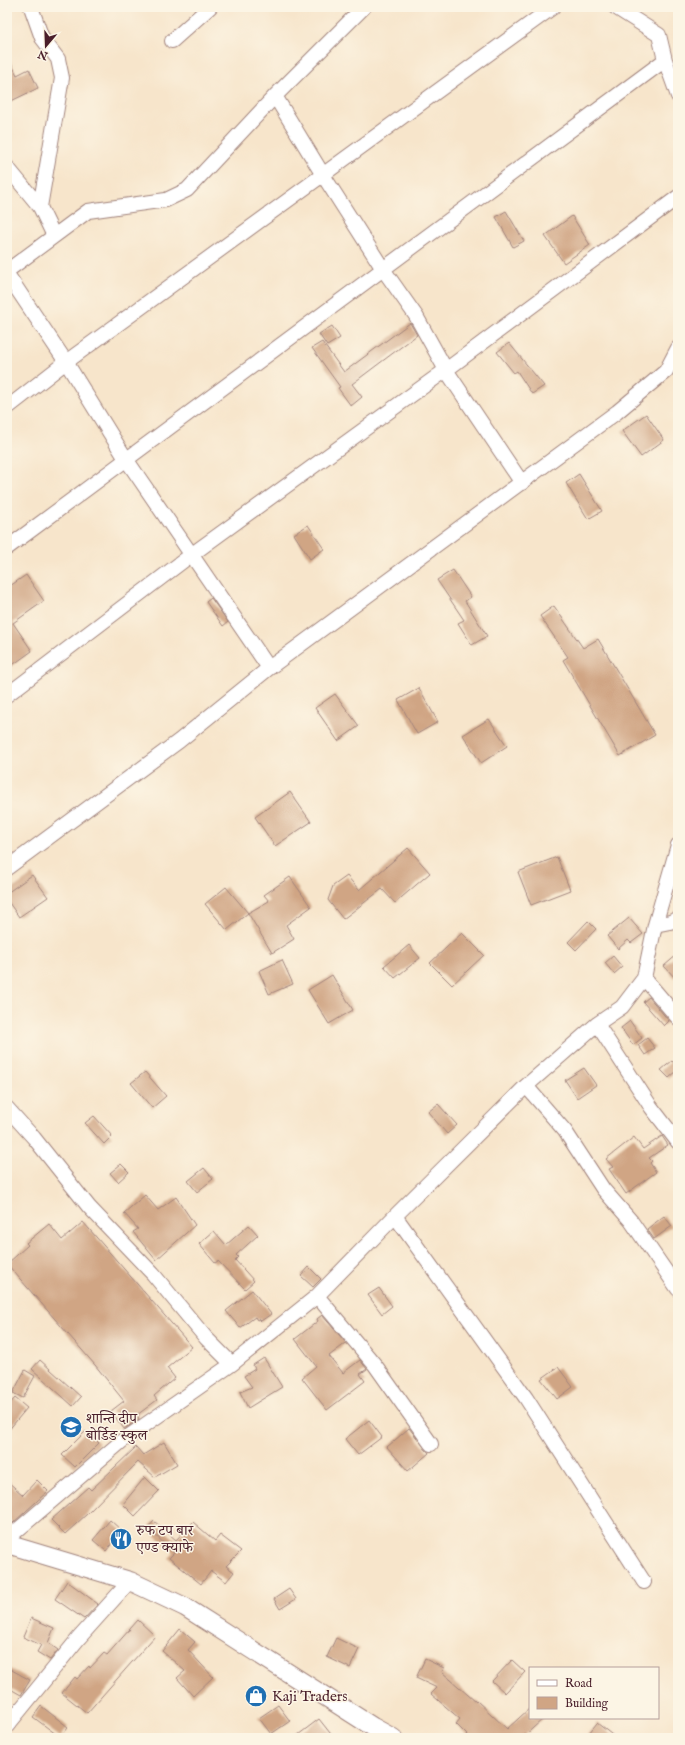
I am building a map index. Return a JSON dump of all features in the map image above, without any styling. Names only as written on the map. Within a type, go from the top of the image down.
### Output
[{"type":"main road","points":[[7,1544],[130,1581],[185,1606],[373,1727],[393,1738]]},
{"type":"street","points":[[31,7],[42,38],[58,59],[62,78],[40,207]]},
{"type":"street","points":[[172,41],[210,7]]},
{"type":"street","points":[[7,271],[88,211],[166,200],[187,190],[275,96],[364,7]]},
{"type":"street","points":[[7,408],[66,362],[553,7]]},
{"type":"street","points":[[615,7],[660,35],[665,60],[678,96]]},
{"type":"street","points":[[7,548],[665,60]]},
{"type":"street","points":[[275,96],[323,175],[416,316],[446,370],[522,483]]},
{"type":"street","points":[[7,167],[40,207],[54,236]]},
{"type":"street","points":[[7,695],[191,555],[446,370],[678,197]]},
{"type":"street","points":[[7,274],[66,362],[126,459],[269,668]]},
{"type":"street","points":[[9,864],[179,741],[269,668],[617,412],[666,371],[678,348]]},
{"type":"street","points":[[7,1539],[122,1441],[232,1364],[317,1296],[526,1086],[597,1024],[622,1007],[644,978],[655,925],[678,845]]},
{"type":"street","points":[[655,925],[678,919]]},
{"type":"street","points":[[644,978],[678,1018]]},
{"type":"street","points":[[597,1024],[651,1107],[678,1142]]},
{"type":"street","points":[[526,1086],[565,1131],[604,1189],[631,1221],[678,1289]]},
{"type":"street","points":[[7,1108],[34,1138],[88,1207],[153,1274],[206,1338],[232,1364]]},
{"type":"street","points":[[395,1216],[526,1398],[644,1582]]},
{"type":"street","points":[[317,1296],[375,1364],[431,1444]]},
{"type":"street","points":[[7,1726],[78,1639],[130,1581]]},
{"type":"building","points":[[7,55],[17,75],[29,69],[38,88],[7,103]]},
{"type":"building","points":[[506,211],[524,241],[513,247],[496,217]]},
{"type":"building","points":[[572,216],[590,245],[564,263],[545,236]]},
{"type":"building","points":[[410,323],[417,335],[352,384],[362,397],[351,406],[338,388],[340,387],[312,348],[322,342],[344,372]]},
{"type":"building","points":[[332,326],[340,338],[327,346],[319,334]]},
{"type":"building","points":[[509,343],[544,386],[532,394],[517,371],[514,373],[497,352]]},
{"type":"building","points":[[646,414],[664,440],[641,457],[622,431]]},
{"type":"building","points":[[579,474],[602,511],[588,519],[566,483]]},
{"type":"building","points":[[308,525],[324,549],[310,559],[294,534]]},
{"type":"building","points":[[453,570],[471,597],[465,601],[487,636],[472,645],[458,623],[464,620],[437,580]]},
{"type":"building","points":[[26,575],[44,601],[13,623],[32,651],[7,669],[7,588]]},
{"type":"building","points":[[211,598],[228,622],[223,626],[206,602]]},
{"type":"building","points":[[554,606],[583,648],[598,639],[655,735],[620,756],[563,660],[568,657],[540,616]]},
{"type":"building","points":[[419,688],[438,722],[417,734],[398,700]]},
{"type":"building","points":[[335,694],[359,726],[338,741],[315,708]]},
{"type":"building","points":[[489,719],[507,746],[481,763],[463,735]]},
{"type":"building","points":[[290,792],[311,822],[275,846],[255,817]]},
{"type":"building","points":[[408,848],[430,873],[395,903],[382,889],[343,919],[328,900],[333,886],[347,876],[359,890]]},
{"type":"building","points":[[557,857],[570,890],[531,905],[518,872]]},
{"type":"building","points":[[32,875],[48,897],[19,917],[7,900],[7,893]]},
{"type":"building","points":[[290,877],[311,907],[286,925],[294,939],[272,953],[248,913],[269,901],[264,895]]},
{"type":"building","points":[[226,887],[248,913],[227,930],[205,904]]},
{"type":"building","points":[[629,918],[643,934],[631,943],[628,940],[618,949],[607,936]]},
{"type":"building","points":[[588,921],[596,929],[576,950],[568,942]]},
{"type":"building","points":[[462,933],[484,955],[452,985],[430,963]]},
{"type":"building","points":[[409,945],[420,958],[395,978],[384,966]]},
{"type":"building","points":[[678,954],[678,981],[664,966]]},
{"type":"building","points":[[613,956],[622,967],[614,974],[605,963]]},
{"type":"building","points":[[282,960],[293,984],[269,994],[259,971]]},
{"type":"building","points":[[332,975],[353,1010],[329,1024],[308,990]]},
{"type":"building","points":[[649,997],[669,1021],[664,1026],[643,1002]]},
{"type":"building","points":[[630,1021],[642,1038],[633,1045],[621,1028]]},
{"type":"building","points":[[647,1038],[655,1048],[645,1055],[638,1045]]},
{"type":"building","points":[[672,1061],[678,1067],[678,1070],[669,1078],[661,1070]]},
{"type":"building","points":[[584,1068],[596,1085],[577,1098],[565,1080]]},
{"type":"building","points":[[145,1072],[166,1096],[152,1108],[131,1083]]},
{"type":"building","points":[[438,1104],[457,1125],[447,1134],[428,1112]]},
{"type":"building","points":[[94,1116],[112,1136],[104,1144],[85,1123]]},
{"type":"building","points":[[662,1136],[668,1145],[649,1158],[652,1161],[650,1163],[656,1172],[626,1194],[609,1169],[613,1167],[606,1159],[634,1137],[643,1149]]},
{"type":"building","points":[[121,1164],[129,1172],[118,1182],[110,1173]]},
{"type":"building","points":[[204,1168],[213,1179],[197,1192],[188,1181]]},
{"type":"building","points":[[145,1195],[158,1210],[176,1197],[195,1225],[156,1260],[133,1232],[138,1229],[124,1213]]},
{"type":"building","points":[[664,1216],[672,1226],[654,1239],[647,1229]]},
{"type":"building","points":[[83,1222],[192,1347],[167,1368],[175,1378],[154,1396],[157,1400],[137,1415],[139,1419],[124,1429],[111,1411],[124,1401],[95,1365],[7,1264],[28,1245],[26,1243],[49,1224],[62,1240]]},
{"type":"building","points":[[249,1225],[258,1235],[236,1255],[238,1257],[235,1260],[254,1281],[245,1289],[218,1261],[215,1263],[199,1244],[214,1231],[226,1245]]},
{"type":"building","points":[[309,1267],[321,1279],[313,1287],[301,1276]]},
{"type":"building","points":[[379,1288],[392,1306],[382,1314],[368,1295]]},
{"type":"building","points":[[252,1290],[271,1314],[261,1321],[259,1319],[257,1320],[255,1317],[240,1328],[226,1311]]},
{"type":"building","points":[[322,1315],[346,1343],[329,1356],[343,1373],[360,1360],[367,1369],[360,1374],[365,1381],[327,1410],[302,1378],[316,1366],[295,1339],[318,1321],[317,1319]]},
{"type":"building","points":[[264,1358],[282,1387],[248,1408],[240,1392],[252,1387],[244,1376],[255,1369],[253,1365]]},
{"type":"building","points":[[40,1360],[81,1397],[73,1406],[32,1369]]},
{"type":"building","points":[[558,1367],[573,1387],[557,1399],[541,1379]]},
{"type":"building","points":[[25,1370],[35,1376],[23,1398],[13,1393]]},
{"type":"building","points":[[15,1398],[27,1408],[7,1432],[7,1407]]},
{"type":"building","points":[[369,1420],[382,1437],[358,1455],[345,1439]]},
{"type":"building","points":[[409,1428],[429,1453],[408,1471],[387,1447]]},
{"type":"building","points":[[86,1431],[99,1443],[75,1467],[62,1455]]},
{"type":"building","points":[[164,1442],[177,1464],[155,1477],[138,1462],[87,1514],[65,1534],[51,1520],[88,1487],[91,1490],[136,1447],[143,1455]]},
{"type":"building","points":[[145,1477],[159,1491],[135,1516],[123,1504]]},
{"type":"building","points":[[37,1480],[48,1491],[13,1523],[7,1518],[7,1481],[23,1495]]},
{"type":"building","points":[[110,1520],[122,1531],[106,1551],[93,1540]]},
{"type":"building","points":[[154,1521],[176,1540],[193,1522],[215,1541],[220,1535],[241,1551],[226,1566],[234,1572],[226,1582],[211,1571],[201,1584],[169,1558],[174,1553],[148,1528]]},
{"type":"building","points":[[67,1581],[98,1604],[84,1619],[55,1599]]},
{"type":"building","points":[[289,1589],[296,1599],[280,1609],[274,1599]]},
{"type":"building","points":[[31,1618],[54,1628],[48,1643],[58,1650],[50,1660],[37,1652],[41,1645],[23,1637]]},
{"type":"building","points":[[138,1620],[155,1636],[87,1713],[62,1693],[75,1677],[77,1679],[104,1653],[107,1655]]},
{"type":"building","points":[[180,1629],[195,1642],[188,1650],[213,1677],[193,1696],[177,1678],[185,1671],[162,1651]]},
{"type":"building","points":[[336,1638],[359,1649],[350,1668],[327,1657]]},
{"type":"building","points":[[425,1659],[444,1668],[442,1672],[476,1702],[477,1701],[507,1729],[529,1709],[529,1719],[543,1719],[522,1738],[470,1738],[456,1724],[460,1719],[431,1694],[437,1688],[416,1678]]},
{"type":"building","points":[[512,1660],[525,1672],[505,1693],[492,1681]]},
{"type":"building","points":[[10,1669],[30,1680],[21,1695],[7,1687],[7,1675]]},
{"type":"building","points":[[278,1705],[290,1721],[271,1734],[259,1718]]},
{"type":"building","points":[[41,1706],[68,1727],[60,1737],[33,1717]]},
{"type":"building","points":[[319,1719],[334,1738],[294,1738]]},
{"type":"building","points":[[597,1723],[616,1738],[585,1738]]},
{"type":"place","name":"शान्ति दीप बोर्डिङ स्कुल","points":[[71,1427]]},
{"type":"place","name":"रुफ टप बार एण्ड क्याफे","points":[[121,1539]]},
{"type":"place","name":"Kaji Traders","points":[[256,1696]]}]
